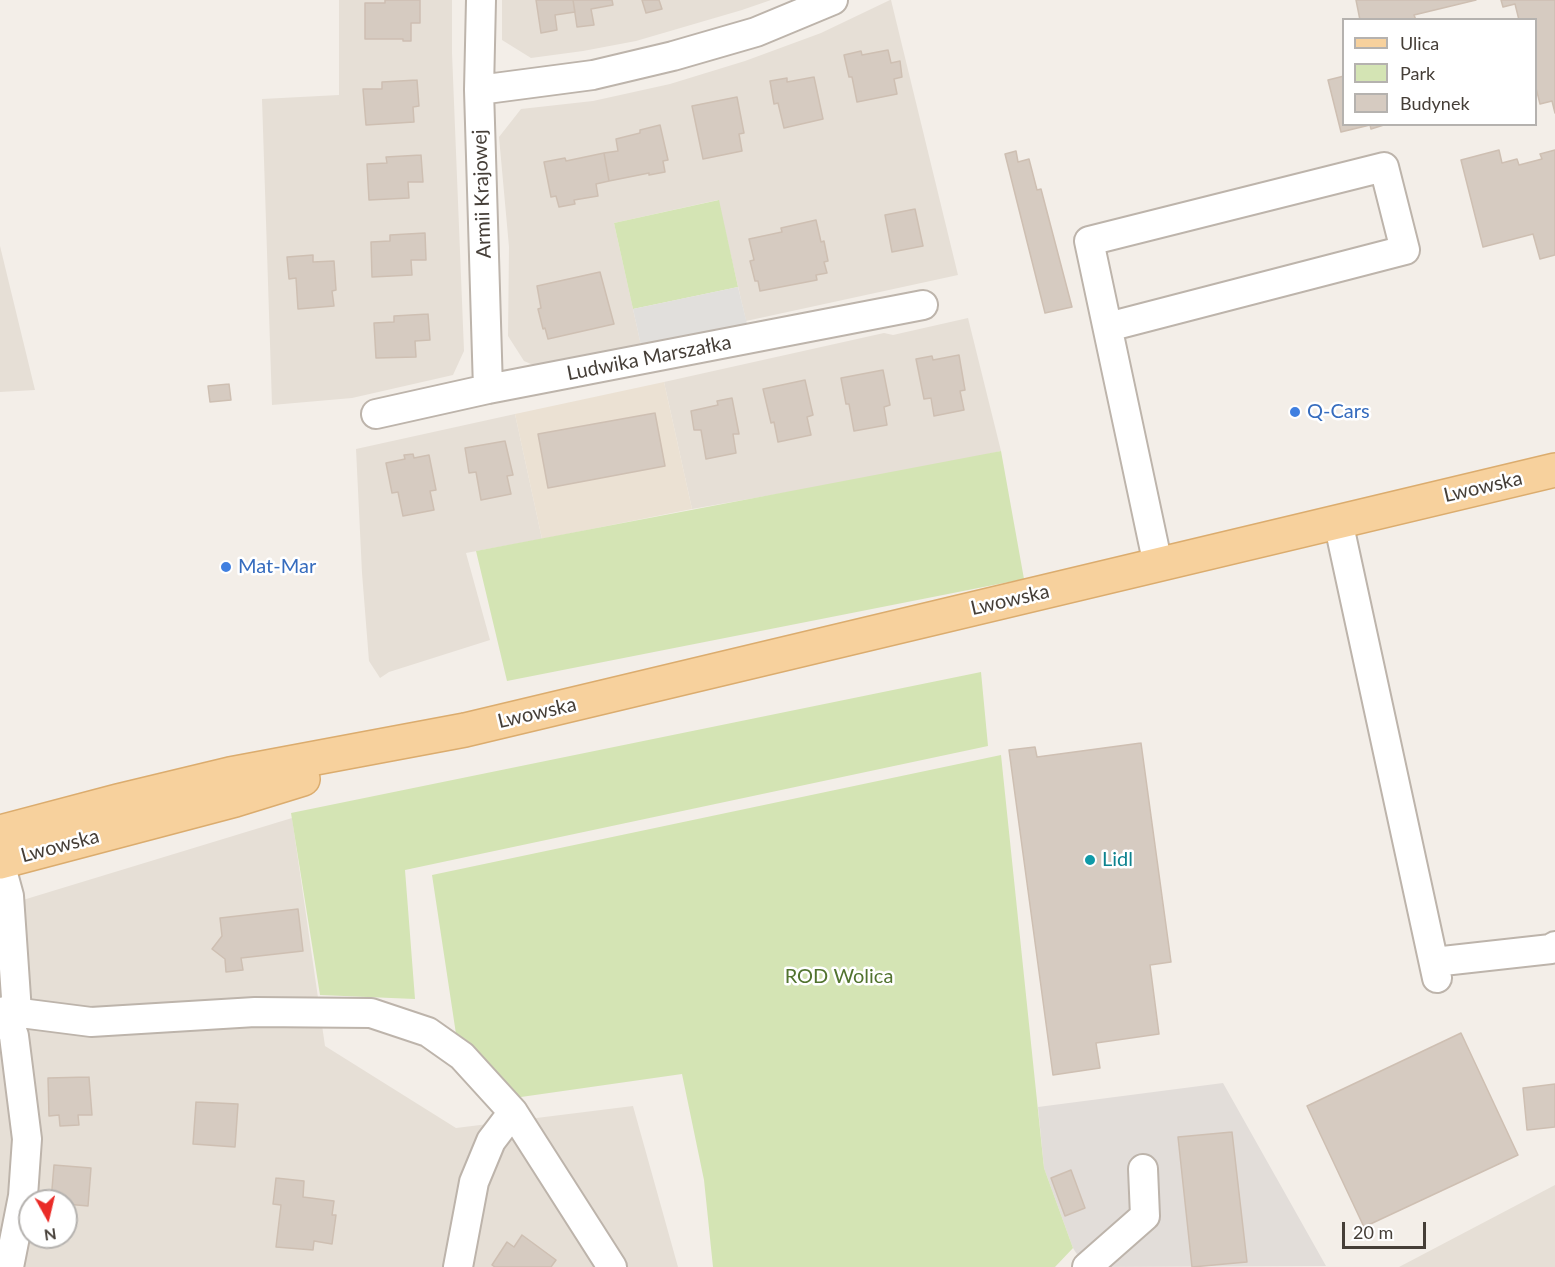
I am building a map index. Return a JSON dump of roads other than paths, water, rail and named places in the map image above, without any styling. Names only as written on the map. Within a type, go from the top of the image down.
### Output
[{"type":"main road","name":"Lwowska","points":[[0,831],[230,774],[465,730],[1555,470]]},
{"type":"main road","name":"Lwowska","points":[[0,862],[235,800],[465,730]]},
{"type":"street","name":"Armii Krajowej","points":[[481,0],[479,90],[488,389]]},
{"type":"street","points":[[479,90],[594,75],[673,56],[756,32],[832,0]]},
{"type":"street","points":[[1107,327],[1405,250],[1384,167],[1089,241],[1107,327],[1158,564]]},
{"type":"street","name":"Ludwika Marszałka","points":[[376,414],[488,389],[923,305]]},
{"type":"street","points":[[1338,521],[1435,970],[1551,949],[1555,946]]},
{"type":"street","points":[[0,831],[0,853]]},
{"type":"street","points":[[0,862],[9,896],[11,1011],[27,1139],[24,1196],[9,1267]]},
{"type":"street","points":[[11,1011],[91,1022],[255,1012],[371,1013],[428,1032],[462,1056],[513,1112],[612,1267]]},
{"type":"street","points":[[459,1267],[474,1182],[491,1141],[513,1112]]},
{"type":"street","points":[[1087,1267],[1145,1216],[1143,1169]]},
{"type":"place","name":"Q-Cars","points":[[1295,412]]},
{"type":"place","name":"Mat-Mar","points":[[226,567]]},
{"type":"place","name":"Lidl","points":[[1090,860]]},
{"type":"park label","name":"ROD Wolica","points":[[839,977]]}]
